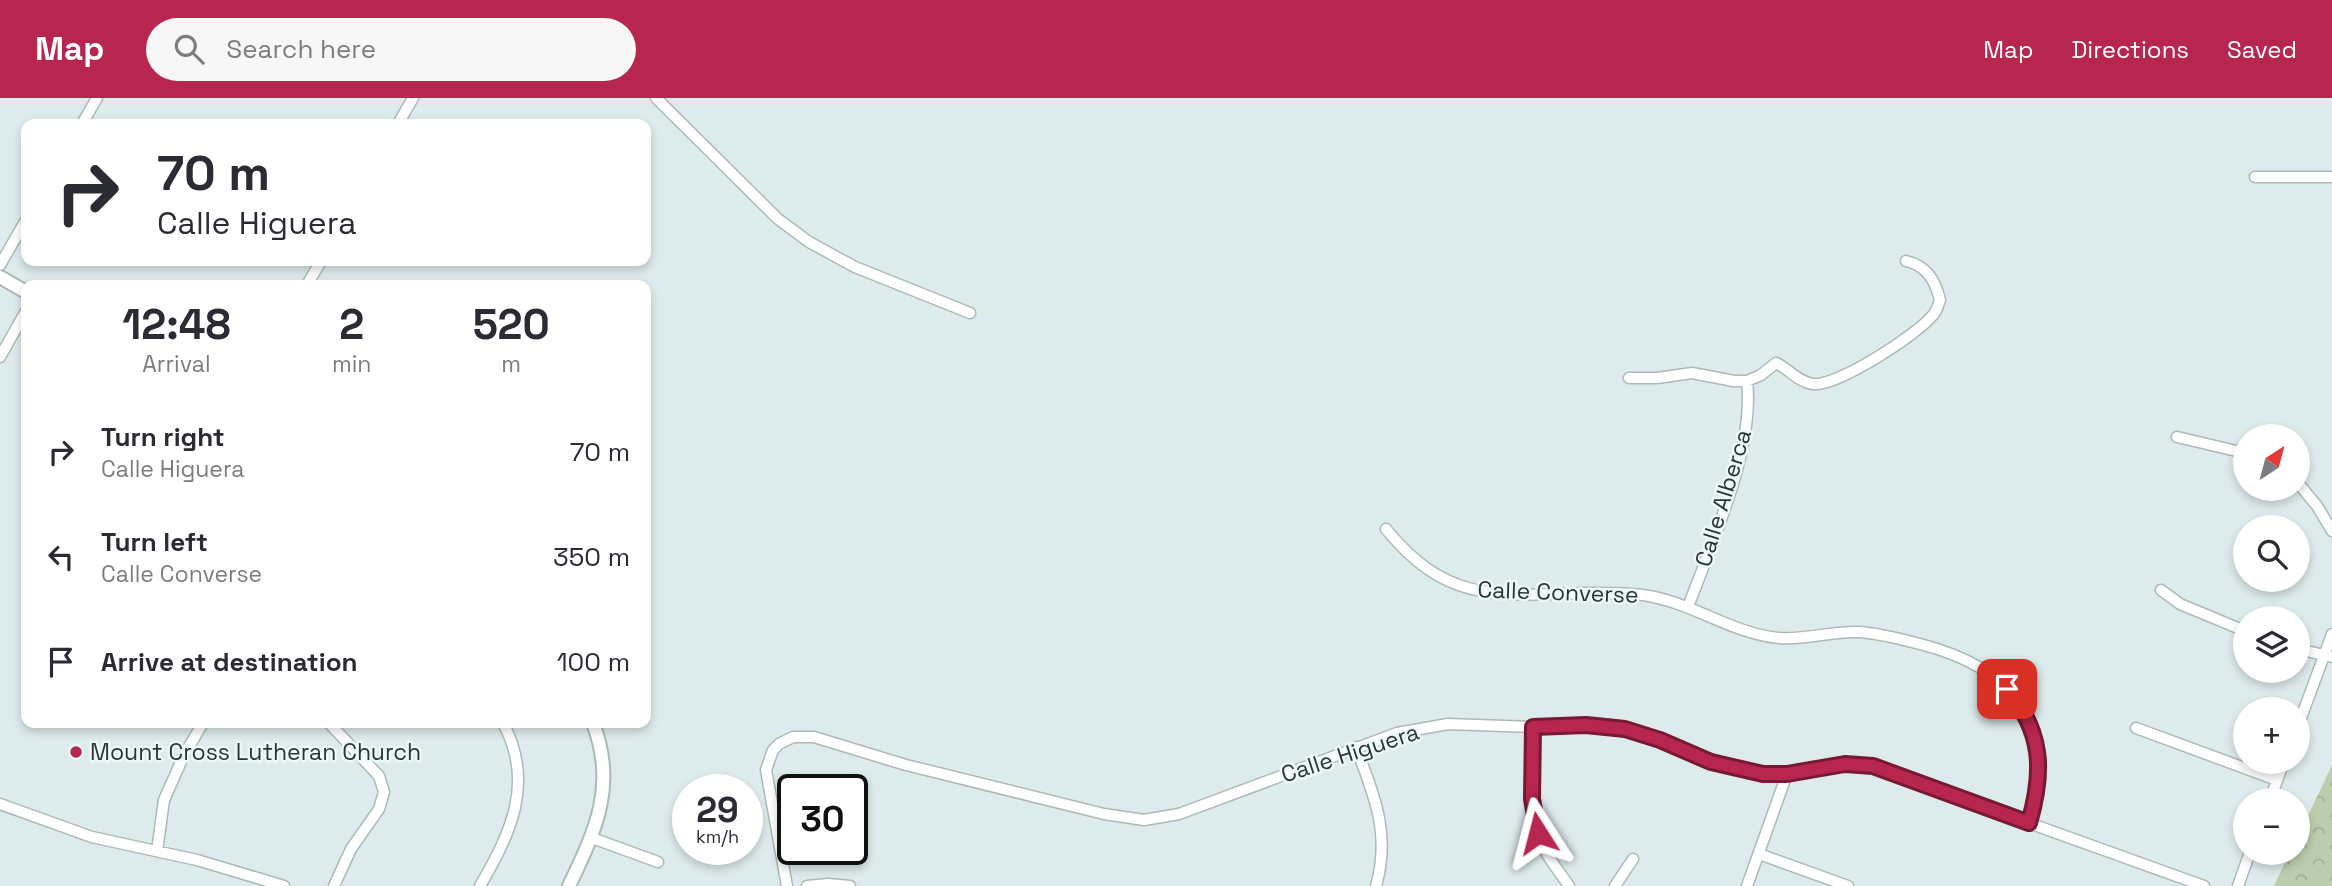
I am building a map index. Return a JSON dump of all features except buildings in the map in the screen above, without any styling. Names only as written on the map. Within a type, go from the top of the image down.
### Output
[{"type":"street","points":[[85,119],[97,98]]},
{"type":"street","points":[[401,119],[413,98]]},
{"type":"street","points":[[656,98],[778,219],[809,243],[855,267],[970,313]]},
{"type":"street","points":[[2255,177],[2332,177]]},
{"type":"street","points":[[0,265],[21,229]]},
{"type":"street","points":[[1629,378],[1657,378],[1692,373],[1734,381],[1747,380],[1761,375],[1776,363],[1807,383],[1822,385],[1848,376],[1923,326],[1935,313],[1940,300],[1927,270],[1906,261]]},
{"type":"street","points":[[0,277],[21,289]]},
{"type":"street","points":[[0,357],[21,320]]},
{"type":"street","name":"Calle Alberca","points":[[1688,607],[1740,458],[1748,420],[1747,380]]},
{"type":"street","points":[[2177,437],[2233,450]]},
{"type":"street","points":[[2310,497],[2332,531]]},
{"type":"street","name":"Calle Converse","points":[[1386,529],[1424,568],[1449,582],[1477,592],[1646,595],[1765,635],[1792,638],[1844,632],[1874,634],[1938,649],[1977,664],[1998,680],[2015,699],[2033,733],[2039,771],[2037,797],[2029,823]]},
{"type":"street","points":[[2161,590],[2180,604],[2233,626]]},
{"type":"street","points":[[2310,698],[2328,657],[2332,634]]},
{"type":"street","points":[[2310,652],[2328,657]]},
{"type":"street","name":"Calle Higuera","points":[[787,886],[765,769],[769,757],[779,744],[793,737],[814,737],[906,765],[1104,814],[1144,820],[1179,814],[1397,733],[1448,724],[1533,727],[1586,725],[1625,729],[1711,762],[1763,774],[1787,774],[1831,765],[1873,766],[2204,886]]},
{"type":"street","points":[[1533,727],[1532,799],[1535,822],[1548,855],[1569,886]]},
{"type":"street","points":[[157,851],[161,811],[167,793],[200,728]]},
{"type":"street","points":[[334,728],[379,776],[384,792],[379,809],[351,849],[334,886]]},
{"type":"street","points":[[480,886],[509,832],[517,800],[518,768],[505,728]]},
{"type":"street","points":[[569,886],[592,838],[600,811],[604,774],[594,728]]},
{"type":"street","points":[[2136,728],[2277,780]]},
{"type":"street","points":[[1356,747],[1376,799],[1382,828],[1382,858],[1376,886]]},
{"type":"street","points":[[1747,886],[1787,774]]},
{"type":"street","points":[[2274,788],[2279,774]]},
{"type":"street","points":[[0,804],[92,837],[236,870],[284,886]]},
{"type":"street","points":[[592,838],[658,862]]},
{"type":"street","points":[[1759,855],[1848,886]]},
{"type":"street","points":[[1615,886],[1633,859]]},
{"type":"street","points":[[2238,886],[2245,865]]},
{"type":"street","points":[[807,886],[850,886]]},
{"type":"green space","points":[[2332,765],[2332,886],[2274,886],[2284,865],[2310,865],[2310,812]]},
{"type":"place","name":"Mount Cross Lutheran Church","points":[[76,752]]},
{"type":"route","points":[[1538,833],[1532,799],[1533,727],[1586,725],[1643,733],[1711,762],[1763,774],[1787,774],[1831,765],[1873,766],[1987,810],[2029,823],[2037,797],[2039,758],[2023,709],[2007,689]]}]
